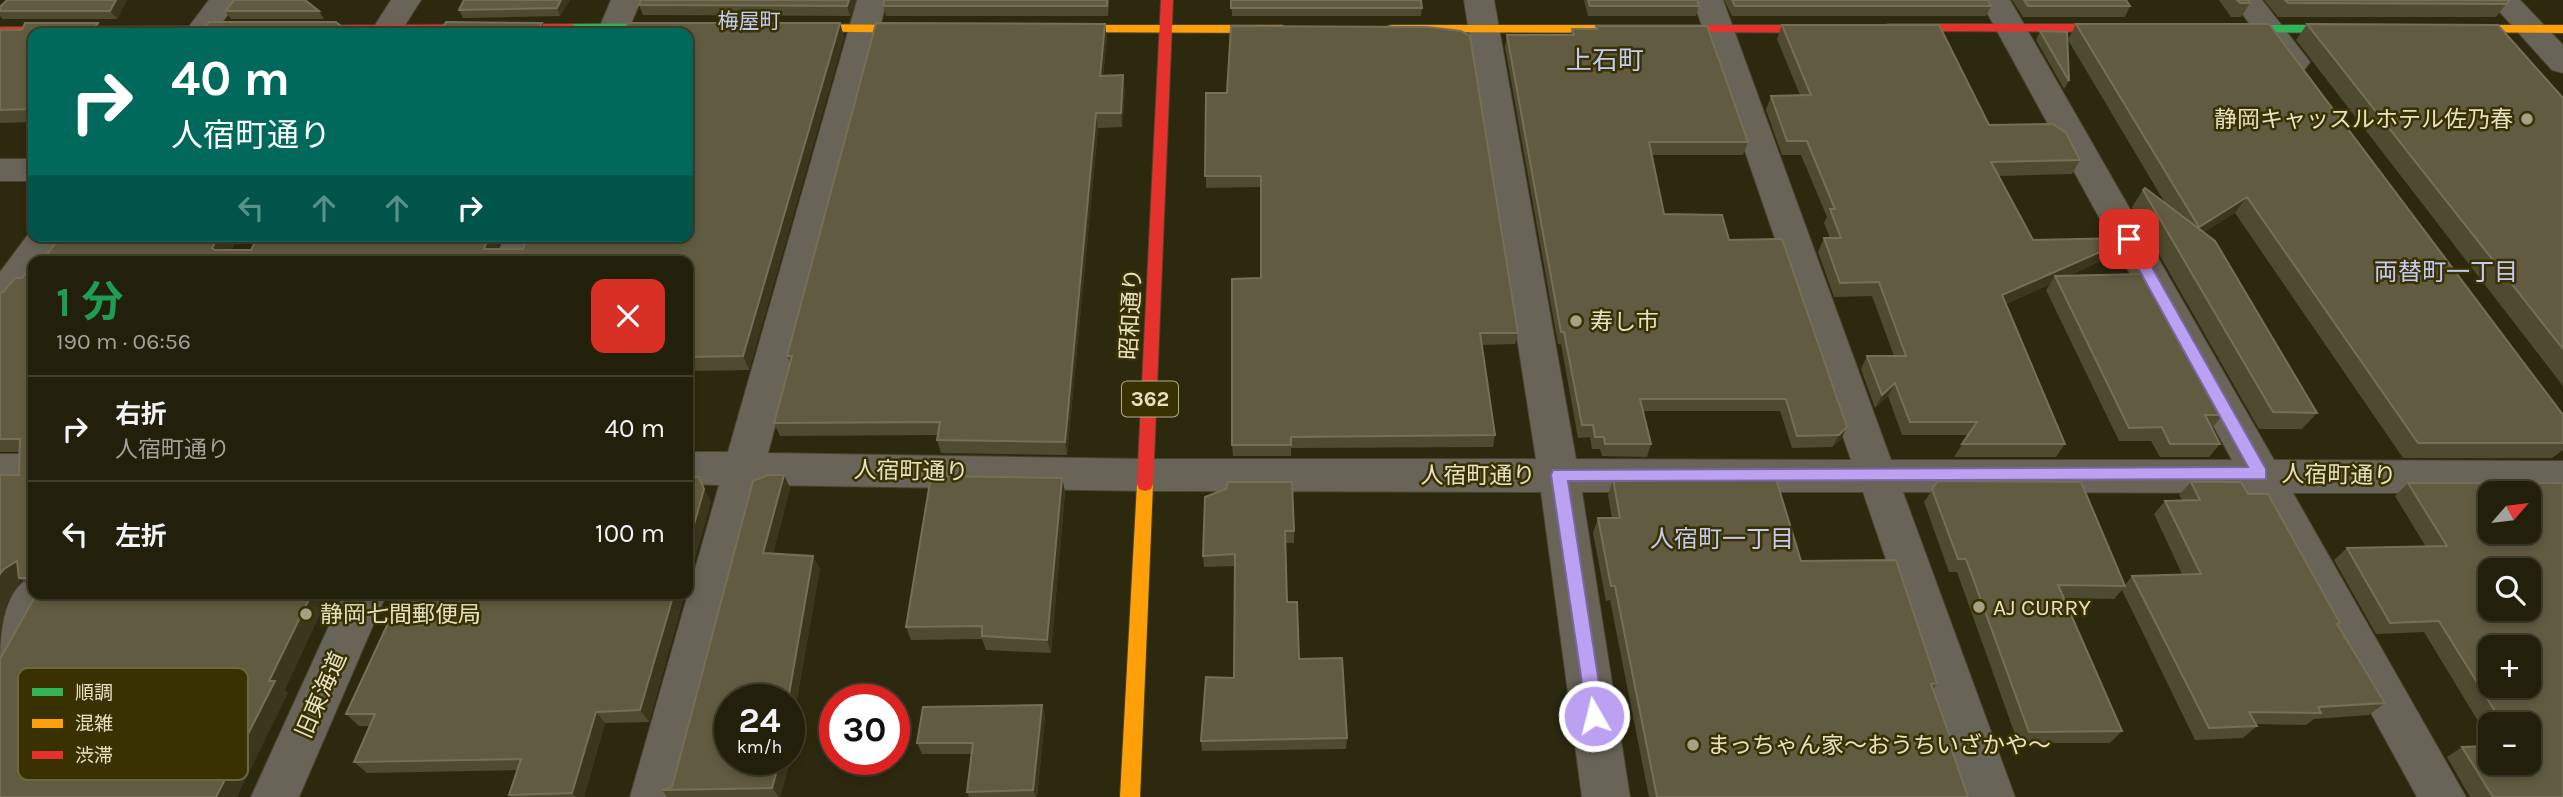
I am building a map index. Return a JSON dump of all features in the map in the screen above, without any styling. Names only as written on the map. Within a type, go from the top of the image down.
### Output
[{"type":"main road","name":"昭和通り","points":[[1130,797],[1167,0]]},
{"type":"main road","points":[[767,28],[868,14],[945,29]]},
{"type":"main road","points":[[1373,29],[1481,14],[1713,15],[1844,29]]},
{"type":"main road","points":[[1871,28],[2003,14],[2147,28]]},
{"type":"main road","points":[[463,28],[617,20],[698,27]]},
{"type":"main road","points":[[1039,29],[1304,29]]},
{"type":"main road","points":[[2201,29],[2380,29]]},
{"type":"main road","points":[[2435,29],[2563,29]]},
{"type":"main road","points":[[0,31],[28,31]]},
{"type":"street","points":[[203,28],[224,0]]},
{"type":"street","points":[[388,28],[406,0]]},
{"type":"street","points":[[2247,0],[2311,85]]},
{"type":"street","points":[[2504,0],[2563,63]]},
{"type":"street","points":[[654,797],[868,14]]},
{"type":"street","points":[[1481,14],[1559,475],[1606,797]]},
{"type":"street","points":[[2003,14],[2442,797]]},
{"type":"street","points":[[1713,15],[1991,797]]},
{"type":"street","points":[[0,170],[28,170]]},
{"type":"street","points":[[0,298],[28,260]]},
{"type":"street","name":"人宿町通り","points":[[693,468],[1146,475],[2260,474],[2563,477]]},
{"type":"street","points":[[0,470],[28,470]]},
{"type":"street","points":[[0,654],[34,599]]},
{"type":"street","name":"旧東海道","points":[[275,797],[363,599]]},
{"type":"building","points":[[7,0],[116,0],[110,11],[0,11],[0,7]]},
{"type":"building","points":[[234,0],[305,0],[319,11],[225,11]]},
{"type":"building","points":[[464,0],[561,0],[557,8],[459,10]]},
{"type":"building","points":[[641,0],[849,0],[847,6],[639,5]]},
{"type":"building","points":[[884,0],[1107,0],[1107,6],[883,6]]},
{"type":"building","points":[[1231,0],[1421,0],[1422,8],[1231,8]]},
{"type":"building","points":[[1588,0],[1697,0],[1699,6],[1590,6]]},
{"type":"building","points":[[1732,0],[1988,0],[1991,6],[1735,6]]},
{"type":"building","points":[[2024,0],[2126,0],[2130,6],[2028,6]]},
{"type":"building","points":[[2237,0],[2248,0],[2250,3],[2240,3]]},
{"type":"building","points":[[2285,0],[2509,0],[2507,4],[2288,3]]},
{"type":"building","points":[[209,22],[336,22],[343,28],[205,28]]},
{"type":"building","points":[[446,22],[542,23],[539,28],[443,28]]},
{"type":"building","points":[[25,23],[98,23],[94,28],[28,28],[28,109],[0,110],[0,30],[22,30]]},
{"type":"building","points":[[628,23],[840,23],[743,356],[693,357],[693,256],[46,256],[56,242],[216,242],[212,248],[215,250],[251,250],[255,242],[487,242],[484,249],[523,249],[526,242],[693,242],[693,28],[626,28]]},
{"type":"building","points":[[876,23],[1105,24],[1100,76],[1123,75],[1121,113],[1096,113],[1065,442],[937,440],[940,422],[774,423],[792,356],[787,356]]},
{"type":"building","points":[[2076,24],[2269,24],[2563,415],[2563,443],[2418,443],[2247,197],[2199,227]]},
{"type":"building","points":[[2307,24],[2498,25],[2563,98],[2563,349]]},
{"type":"building","points":[[1782,25],[1939,25],[1989,125],[2053,124],[2066,133],[2080,160],[1991,162],[2033,240],[2124,238],[2125,241],[2002,295],[2065,444],[1962,444],[1977,422],[1910,422],[1895,383],[1882,395],[1867,356],[1906,356],[1879,282],[1840,283],[1824,238],[1841,238],[1830,209],[1835,209],[1807,141],[1787,141],[1771,96],[1811,95]]},
{"type":"building","points":[[1231,26],[1427,27],[1461,31],[1470,36],[1518,333],[1480,333],[1495,435],[1291,437],[1291,445],[1232,445],[1232,279],[1261,278],[1261,176],[1205,176],[1206,93],[1227,93]]},
{"type":"building","points":[[1596,26],[1707,26],[1748,142],[1649,142],[1664,214],[1722,215],[1729,240],[1782,239],[1847,427],[1839,435],[1797,436],[1786,399],[1640,399],[1651,444],[1605,444],[1604,437],[1595,437],[1593,425],[1582,425],[1564,332],[1561,332],[1507,35],[1574,35],[1572,29],[1597,29]]},
{"type":"building","points":[[2040,31],[2067,32],[2069,81]]},
{"type":"building","points":[[2145,188],[2215,241],[2317,413],[2273,412],[2143,190]]},
{"type":"building","points":[[28,270],[28,578],[19,578],[17,561],[0,574],[0,475],[19,475],[20,439],[0,439],[0,293],[15,278],[22,278]]},
{"type":"building","points":[[2144,274],[2223,415],[2205,415],[2220,444],[2170,444],[2162,427],[2129,428],[2055,276]]},
{"type":"building","points":[[768,475],[784,475],[763,553],[813,556],[791,684],[714,684],[714,775],[776,775],[772,788],[662,790],[672,787],[753,481]]},
{"type":"building","points":[[931,476],[1062,478],[1047,640],[982,636],[982,626],[906,627]]},
{"type":"building","points":[[693,477],[699,477],[704,489],[693,528]]},
{"type":"building","points":[[1613,479],[1776,479],[1801,561],[1896,560],[1937,683],[1931,684],[1968,797],[1657,797],[1615,586],[1611,586],[1598,518],[1620,518]]},
{"type":"building","points":[[1938,481],[2081,482],[2125,586],[2058,585],[2122,731],[2029,732],[1966,559],[1958,559],[1932,489]]},
{"type":"building","points":[[1228,482],[1292,482],[1294,531],[1285,531],[1287,602],[1297,602],[1299,659],[1342,658],[1347,738],[1201,741],[1206,677],[1234,678],[1235,554],[1203,556],[1205,497],[1226,489]]},
{"type":"building","points":[[2191,482],[2241,482],[2248,494],[2268,494],[2340,623],[2337,624],[2385,703],[2318,707],[2321,713],[2249,712],[2257,726],[2209,728],[2132,576],[2201,574],[2165,501],[2200,500]]},
{"type":"building","points":[[2408,483],[2478,483],[2478,544],[2541,544],[2541,483],[2563,483],[2563,797],[2493,797],[2479,775],[2541,775],[2541,712],[2496,712],[2487,698],[2541,698],[2541,635],[2478,635],[2478,684],[2439,621],[2390,623],[2347,548],[2447,546]]},
{"type":"building","points":[[34,599],[309,599],[269,681],[275,681],[248,734],[248,668],[18,668],[18,780],[225,780],[216,797],[0,797],[0,659]]},
{"type":"building","points":[[399,599],[672,599],[640,710],[596,712],[572,793],[509,795],[521,759],[354,762],[375,714],[346,714]]},
{"type":"building","points":[[1042,705],[1033,790],[967,792],[973,743],[917,743],[923,707]]},
{"type":"building","points":[[2478,746],[2478,773],[2462,747]]},
{"type":"traffic: fast","points":[[570,28],[677,27]]},
{"type":"traffic: fast","points":[[2221,29],[2357,29]]},
{"type":"traffic: slow","points":[[790,28],[925,29]]},
{"type":"traffic: slow","points":[[1052,29],[1282,29]]},
{"type":"traffic: slow","points":[[1392,29],[1701,29]]},
{"type":"traffic: slow","points":[[2449,29],[2563,29]]},
{"type":"traffic: slow","points":[[1130,797],[1145,484]]},
{"type":"traffic: jam","points":[[1145,484],[1167,0]]},
{"type":"traffic: jam","points":[[1889,28],[2126,28]]},
{"type":"traffic: jam","points":[[1701,29],[1832,29]]},
{"type":"traffic: jam","points":[[0,31],[28,31]]},
{"type":"place","name":"静岡キャッスルホテル佐乃春","points":[[2527,119]]},
{"type":"place","name":"寿し市","points":[[1576,321]]},
{"type":"place","name":"AJ CURRY","points":[[1979,607]]},
{"type":"place","name":"静岡七間郵便局","points":[[306,614]]},
{"type":"place","name":"まっちゃん家〜おうちいざかや〜","points":[[1693,745]]},
{"type":"district","name":"梅屋町","points":[[749,21]]},
{"type":"district","name":"上石町","points":[[1605,60]]},
{"type":"district","name":"両替町一丁目","points":[[2446,272]]},
{"type":"district","name":"人宿町一丁目","points":[[1722,539]]},
{"type":"route","points":[[1594,716],[1559,475],[2260,474],[2129,239]]}]
